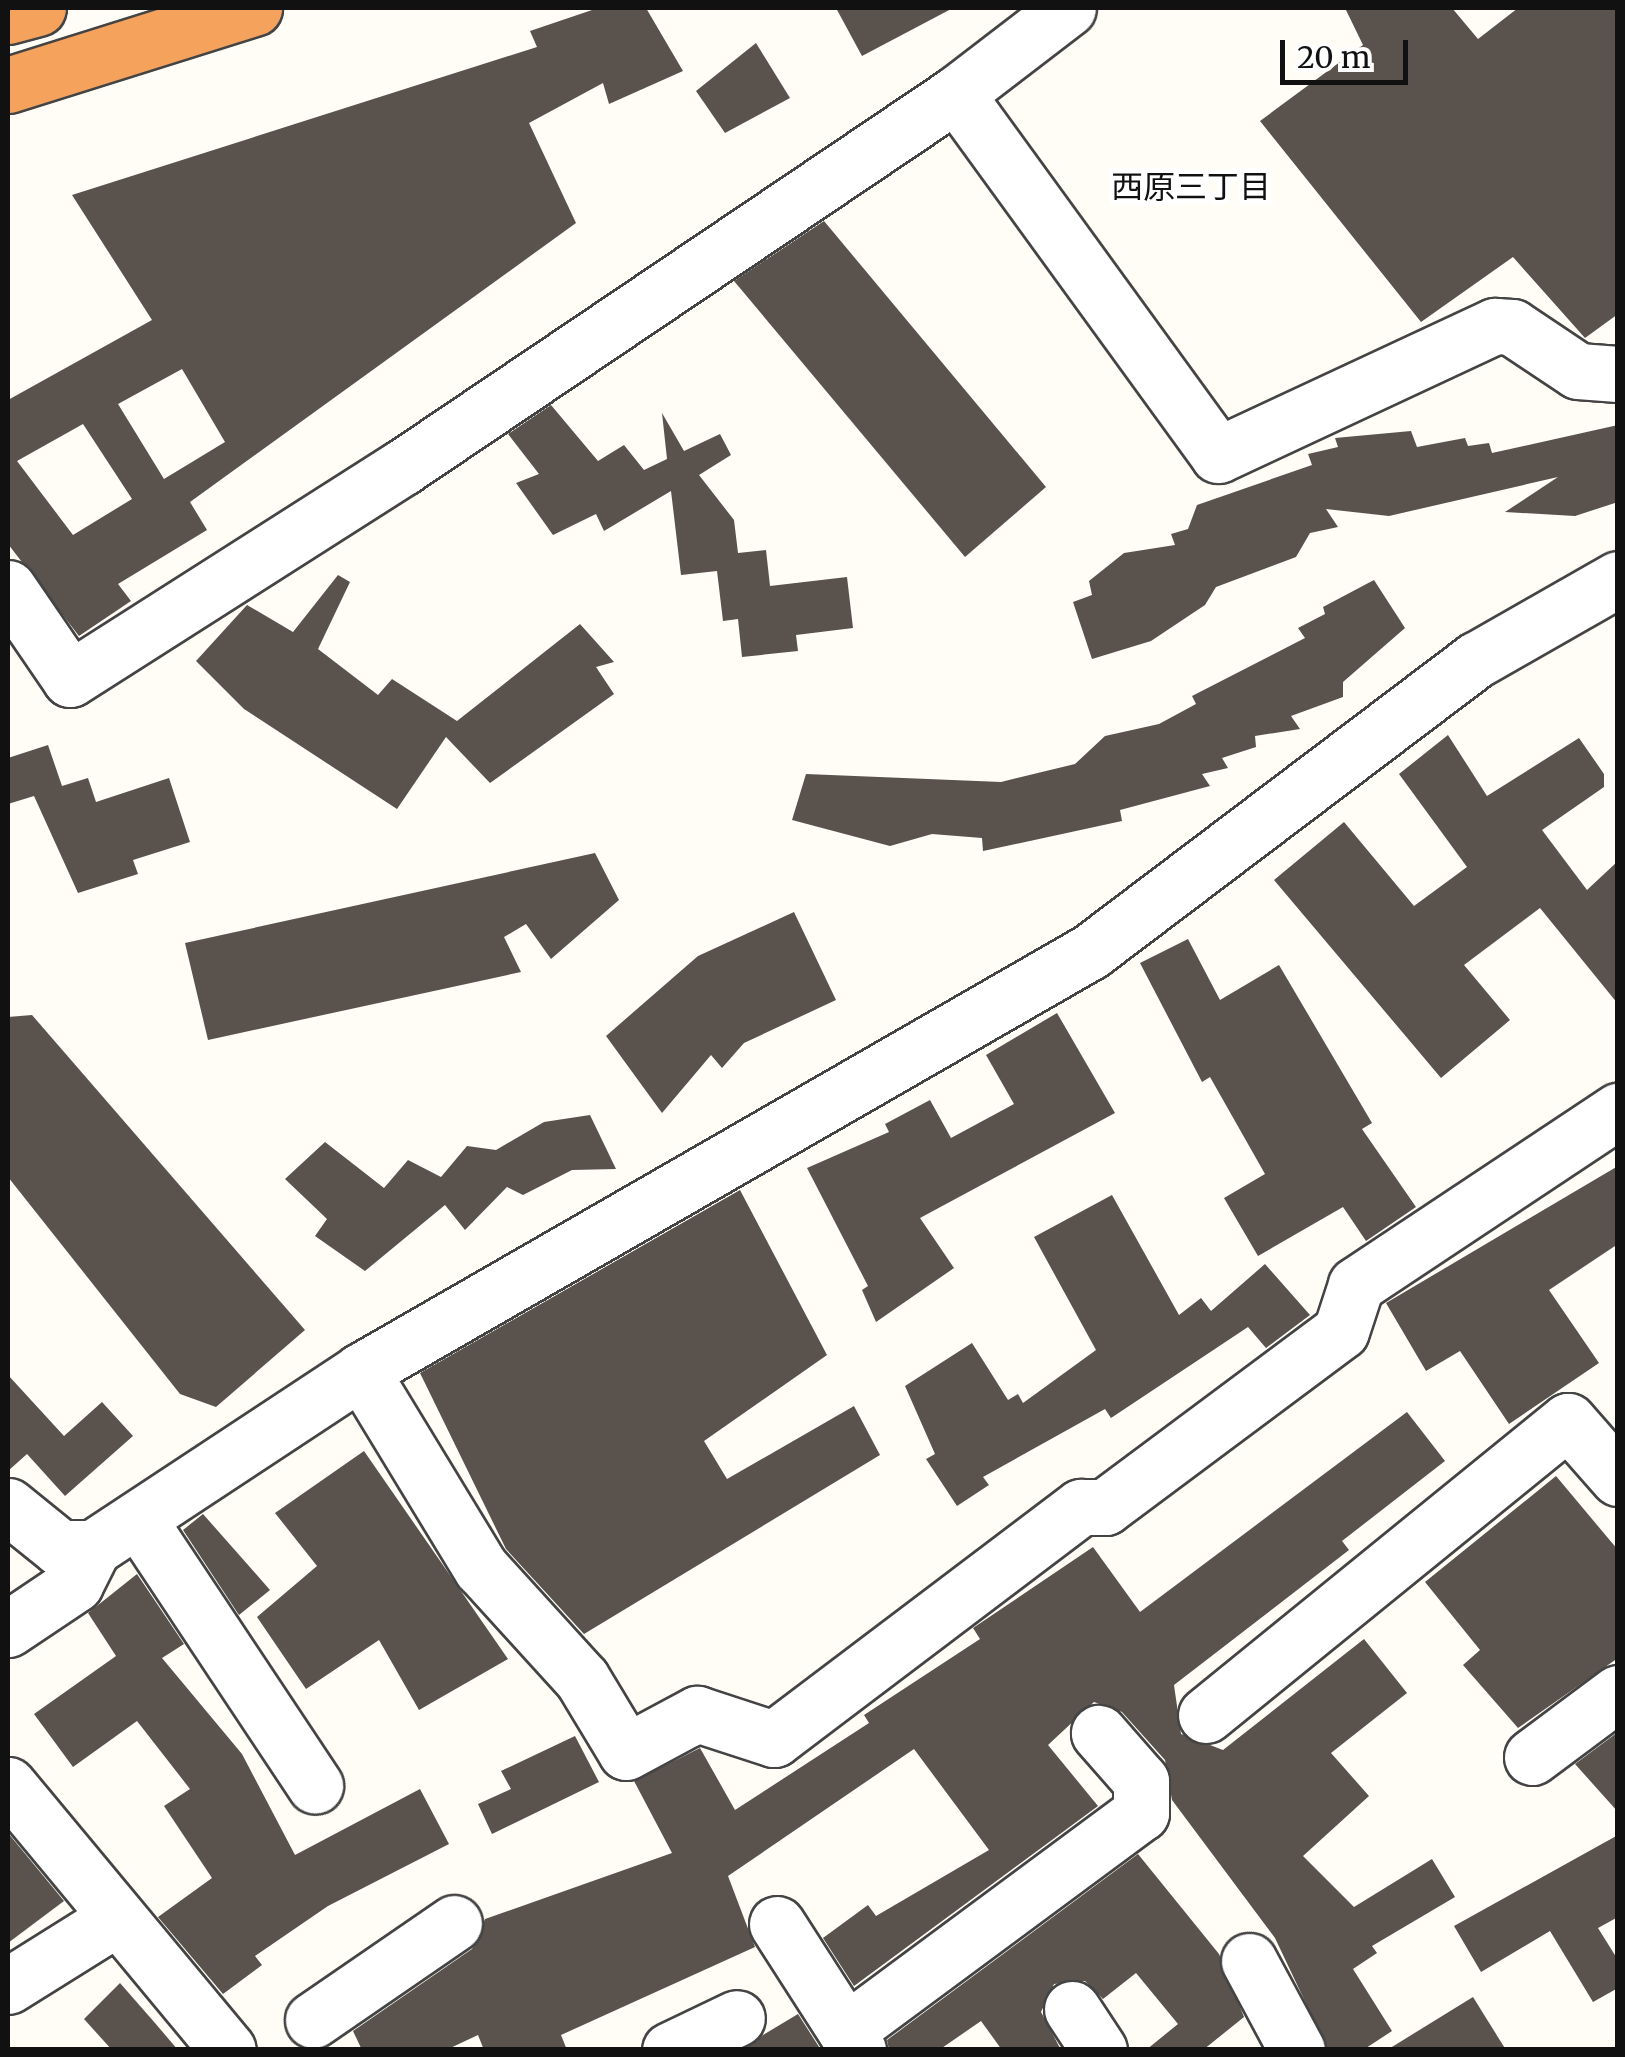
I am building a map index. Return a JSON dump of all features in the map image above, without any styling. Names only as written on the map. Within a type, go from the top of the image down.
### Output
[{"type":"highway","points":[[8,16],[38,8]]},
{"type":"highway","points":[[8,85],[254,8]]},
{"type":"street","points":[[8,588],[70,678],[956,94],[1068,8]]},
{"type":"street","points":[[956,94],[1218,455],[1496,326],[1512,327],[1578,371],[1618,374]]},
{"type":"street","points":[[8,1629],[76,1584],[115,1534],[361,1372],[1091,951],[1476,660],[1618,579]]},
{"type":"street","points":[[361,1372],[481,1568],[582,1679],[626,1752],[697,1714],[774,1739],[1081,1507],[1104,1508],[1341,1331],[1356,1285],[1618,1111]]},
{"type":"street","points":[[1206,1715],[1568,1422],[1618,1478]]},
{"type":"street","points":[[8,1506],[60,1548],[115,1534]]},
{"type":"street","points":[[115,1534],[314,1784]]},
{"type":"street","points":[[1532,1757],[1618,1694]]},
{"type":"street","points":[[776,1924],[852,2040],[1136,1818],[1141,1780],[1099,1733]]},
{"type":"street","points":[[8,1785],[228,2050]]},
{"type":"street","points":[[8,1986],[117,1918]]},
{"type":"street","points":[[252,2050],[319,2035],[454,1923]]},
{"type":"street","points":[[1249,1961],[1297,2050]]},
{"type":"street","points":[[670,2050],[738,2018]]},
{"type":"building","points":[[598,8],[646,8],[683,71],[609,104],[603,83],[529,123],[576,223],[190,502],[207,530],[118,584],[131,601],[79,636],[8,544],[8,400],[152,320],[72,195],[537,47],[530,31]],"holes":[[[182,369],[225,442],[164,479],[118,404]],[[83,424],[132,499],[73,535],[17,461]]]},
{"type":"building","points":[[836,8],[953,8],[862,56]]},
{"type":"building","points":[[1345,8],[1452,8],[1478,39],[1518,8],[1618,8],[1618,314],[1585,338],[1513,257],[1421,322],[1260,121],[1363,45]]},
{"type":"building","points":[[756,43],[790,98],[725,133],[696,91]]},
{"type":"building","points":[[824,221],[1046,487],[965,557],[734,281]]},
{"type":"building","points":[[551,405],[598,461],[624,445],[644,470],[667,459],[662,413],[684,451],[720,434],[731,455],[699,475],[734,520],[738,553],[766,550],[770,586],[847,577],[853,628],[796,635],[798,651],[742,657],[738,619],[723,621],[717,571],[681,575],[671,491],[604,531],[596,514],[553,535],[516,483],[539,474],[508,434]]},
{"type":"building","points":[[1618,425],[1618,502],[1575,516],[1505,512],[1558,477],[1389,516],[1326,509],[1338,527],[1310,533],[1296,557],[1216,587],[1205,605],[1151,641],[1092,659],[1073,602],[1092,595],[1089,581],[1124,553],[1175,545],[1171,534],[1188,529],[1197,505],[1312,465],[1308,454],[1338,447],[1335,438],[1411,431],[1417,447],[1465,438],[1468,446],[1489,443],[1492,453]]},
{"type":"building","points":[[338,575],[350,582],[318,649],[378,695],[392,679],[457,721],[580,624],[614,662],[596,667],[614,694],[490,783],[446,737],[397,809],[244,709],[196,661],[247,605],[293,632]]},
{"type":"building","points":[[1374,580],[1405,628],[1343,682],[1343,697],[1291,716],[1300,729],[1255,736],[1256,747],[1222,758],[1228,768],[1202,774],[1210,786],[1120,810],[1122,821],[983,851],[982,838],[932,834],[890,846],[792,820],[806,774],[1001,782],[1075,764],[1105,736],[1159,724],[1196,704],[1192,696],[1305,638],[1298,628],[1325,614],[1323,607]]},
{"type":"building","points":[[1448,735],[1487,796],[1579,738],[1604,774],[1604,787],[1542,830],[1587,890],[1618,861],[1618,1004],[1540,908],[1464,965],[1510,1020],[1441,1078],[1274,880],[1344,822],[1414,906],[1467,867],[1399,774]]},
{"type":"building","points":[[48,745],[62,786],[88,778],[96,802],[169,778],[190,842],[133,860],[138,874],[78,893],[34,796],[8,804],[8,758]]},
{"type":"building","points":[[595,853],[619,900],[551,959],[526,924],[504,937],[521,972],[208,1040],[185,943]]},
{"type":"building","points":[[794,912],[836,1000],[744,1043],[722,1068],[711,1055],[662,1113],[606,1036],[698,956]]},
{"type":"building","points":[[1188,939],[1220,1000],[1279,965],[1372,1123],[1362,1129],[1416,1207],[1366,1241],[1343,1207],[1258,1256],[1224,1198],[1265,1174],[1210,1077],[1202,1082],[1140,963]]},
{"type":"building","points":[[1057,1013],[1115,1113],[920,1218],[954,1268],[876,1322],[862,1290],[868,1286],[807,1168],[889,1132],[885,1124],[930,1100],[951,1138],[1014,1104],[986,1055]]},
{"type":"building","points":[[32,1015],[305,1330],[216,1407],[180,1394],[8,1177],[8,1017]]},
{"type":"building","points":[[590,1115],[616,1169],[572,1170],[523,1195],[507,1187],[465,1230],[445,1205],[365,1271],[315,1236],[327,1219],[285,1179],[325,1142],[384,1188],[408,1160],[441,1177],[467,1146],[496,1150],[544,1122]]},
{"type":"building","points":[[1618,1166],[1618,1244],[1549,1290],[1599,1363],[1509,1424],[1460,1351],[1426,1371],[1386,1303]]},
{"type":"building","points":[[740,1190],[827,1355],[704,1441],[727,1479],[854,1406],[880,1455],[584,1634],[506,1549],[420,1373]]},
{"type":"building","points":[[1112,1195],[1179,1315],[1201,1298],[1211,1311],[1265,1264],[1310,1315],[1266,1348],[1248,1327],[1111,1418],[1105,1409],[983,1477],[989,1485],[957,1506],[926,1459],[935,1454],[905,1386],[972,1343],[1008,1400],[1018,1394],[1023,1403],[1096,1350],[1034,1237]]},
{"type":"building","points":[[8,1375],[64,1436],[102,1402],[133,1436],[65,1496],[27,1454],[8,1471]]},
{"type":"building","points":[[1407,1412],[1445,1461],[1342,1541],[1349,1550],[1174,1685],[1181,1734],[1223,1750],[1364,1639],[1407,1693],[1331,1753],[1369,1796],[1303,1856],[1354,1907],[1432,1859],[1455,1897],[1372,1946],[1377,1953],[1353,1969],[1392,2031],[1363,2050],[1328,2050],[1275,1938],[1172,1800],[1165,1760],[1122,1712],[1094,1702],[1048,1745],[1098,1806],[854,1986],[823,1938],[868,1905],[876,1916],[989,1850],[914,1749],[728,1876],[755,1947],[561,2035],[567,2050],[484,2050],[478,2035],[446,2050],[362,2050],[353,2031],[472,1949],[485,1919],[672,1853],[634,1781],[700,1748],[735,1810],[869,1723],[864,1715],[980,1639],[973,1628],[1093,1547],[1140,1612]]},
{"type":"building","points":[[364,1451],[508,1659],[419,1710],[379,1640],[306,1689],[257,1617],[317,1566],[275,1513]]},
{"type":"building","points":[[1556,1476],[1618,1550],[1618,1658],[1518,1728],[1463,1665],[1480,1650],[1425,1582]]},
{"type":"building","points":[[203,1514],[270,1590],[239,1615],[183,1530]]},
{"type":"building","points":[[137,1574],[184,1644],[162,1658],[242,1754],[295,1855],[420,1789],[449,1844],[328,1906],[255,1956],[262,1965],[223,1994],[158,1917],[212,1878],[164,1806],[190,1789],[137,1721],[73,1767],[34,1714],[116,1656],[88,1613]]},
{"type":"building","points":[[1618,1732],[1618,1812],[1575,1764]]},
{"type":"building","points":[[575,1736],[599,1782],[492,1834],[478,1804],[511,1789],[501,1771]]},
{"type":"building","points":[[8,1833],[64,1901],[8,1943]]},
{"type":"building","points":[[1618,1835],[1618,1917],[1598,1928],[1618,1960],[1618,1988],[1593,2002],[1550,1931],[1481,1972],[1454,1926]]},
{"type":"building","points":[[1138,1854],[1219,1954],[1244,2017],[1203,2050],[1146,2050],[1178,2024],[1136,1973],[1103,1999],[1085,1981],[1054,1984],[1041,2012],[1061,2050],[1002,2050],[981,2021],[939,2050],[889,2050],[887,2040]]},
{"type":"building","points":[[120,1983],[178,2050],[112,2050],[84,2019]]},
{"type":"building","points":[[1473,1997],[1506,2050],[1387,2050]]},
{"type":"building","points":[[798,2014],[821,2050],[744,2050],[763,2035]]},
{"type":"district","name":"西原三丁目","points":[[1191,187]]}]
